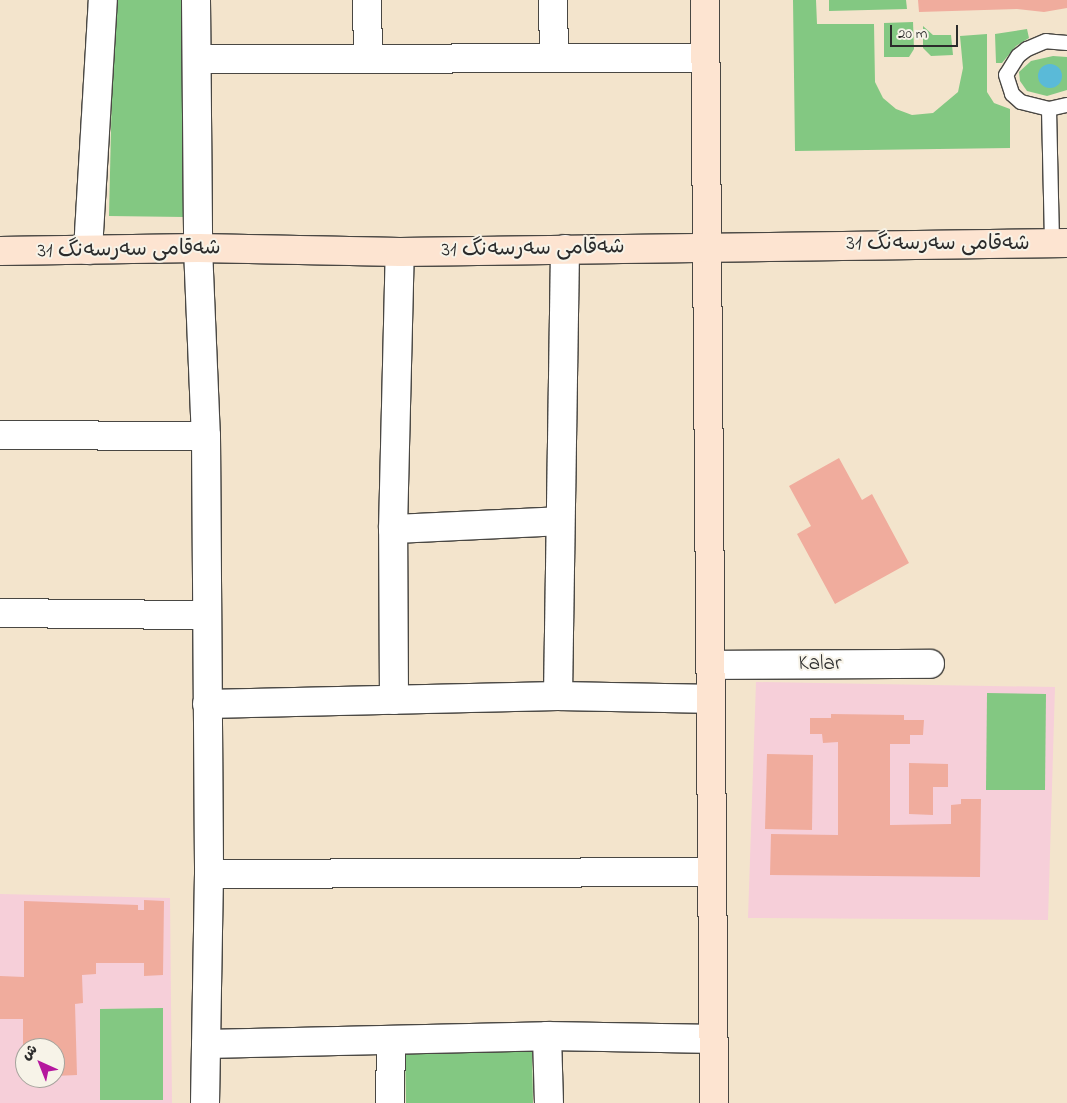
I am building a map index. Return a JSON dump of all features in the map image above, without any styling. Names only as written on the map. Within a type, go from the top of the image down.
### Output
[{"type":"street","points":[[88,250],[103,0]]},
{"type":"street","points":[[196,0],[198,59],[198,248],[206,436],[205,615],[209,874],[205,1103]]},
{"type":"street","points":[[367,0],[368,57]]},
{"type":"street","points":[[553,0],[554,57]]},
{"type":"street","points":[[705,0],[714,1103]]},
{"type":"street","points":[[198,59],[368,57],[705,58]]},
{"type":"street","name":"شەقامی سەرسەنگ 31","points":[[0,251],[198,248],[400,252],[707,246],[1059,243]]},
{"type":"street","points":[[558,696],[565,249]]},
{"type":"street","points":[[394,700],[392,529],[400,252]]},
{"type":"street","points":[[0,435],[206,436]]},
{"type":"street","points":[[392,529],[560,521]]},
{"type":"street","points":[[0,614],[205,615]]},
{"type":"street","name":"Kalar","points":[[710,665],[930,664]]},
{"type":"street","points":[[207,704],[558,696],[710,699]]},
{"type":"street","points":[[209,874],[712,872]]},
{"type":"street","points":[[206,1044],[547,1036],[713,1039]]},
{"type":"street","points":[[547,1036],[549,1103]]},
{"type":"street","points":[[390,1103],[391,1040]]},
{"type":"lane","points":[[1067,43],[1046,41],[1027,49],[1018,56],[1006,75],[1012,94],[1021,102],[1049,109],[1067,105]]},
{"type":"lane","points":[[1049,109],[1059,243]]},
{"type":"shaded area","points":[[756,682],[1055,687],[1048,920],[748,918]]},
{"type":"shaded area","points":[[0,894],[170,898],[172,1103],[0,1103]]},
{"type":"green space","points":[[114,0],[189,0],[184,217],[109,216]]},
{"type":"green space","points":[[793,0],[816,0],[817,24],[874,24],[875,82],[883,98],[896,109],[912,115],[933,113],[958,92],[963,68],[960,36],[987,34],[987,92],[994,103],[1010,109],[1010,148],[795,151]]},
{"type":"green space","points":[[829,0],[906,0],[907,9],[829,11]]},
{"type":"green space","points":[[913,22],[914,49],[909,57],[884,57],[884,23]]},
{"type":"green space","points":[[923,26],[933,35],[951,35],[953,55],[931,56],[923,48]]},
{"type":"green space","points":[[1027,29],[1029,38],[1016,46],[1002,63],[996,63],[995,34]]},
{"type":"green space","points":[[1053,56],[1067,57],[1067,90],[1047,96],[1027,91],[1020,81],[1019,72],[1031,61]]},
{"type":"green space","points":[[987,693],[1046,694],[1045,790],[986,790]]},
{"type":"green space","points":[[163,1008],[163,1100],[100,1100],[100,1009]]},
{"type":"green space","points":[[532,1046],[533,1103],[406,1103],[405,1049]]},
{"type":"water","points":[[1050,64],[1059,67],[1062,76],[1059,85],[1050,88],[1041,85],[1038,76],[1041,67]]},
{"type":"building","points":[[918,0],[1067,0],[1067,8],[1044,12],[1017,9],[919,12]]},
{"type":"building","points":[[839,458],[862,500],[872,494],[909,563],[835,604],[797,534],[811,526],[789,486]]},
{"type":"building","points":[[831,714],[904,715],[904,720],[924,720],[923,735],[910,735],[910,744],[890,744],[890,825],[951,824],[951,805],[961,804],[961,799],[981,799],[980,877],[770,875],[771,834],[838,835],[838,742],[823,743],[822,734],[810,734],[810,718],[831,718]]},
{"type":"building","points":[[767,754],[813,755],[812,830],[765,829]]},
{"type":"building","points":[[909,763],[948,764],[948,787],[933,787],[933,815],[909,814]]},
{"type":"building","points":[[144,900],[164,901],[163,975],[144,976],[144,963],[96,963],[96,974],[82,975],[83,1003],[75,1004],[77,1075],[65,1076],[65,1038],[23,1038],[23,1019],[0,1019],[0,976],[24,977],[24,901],[138,905],[138,910],[144,910]]}]
